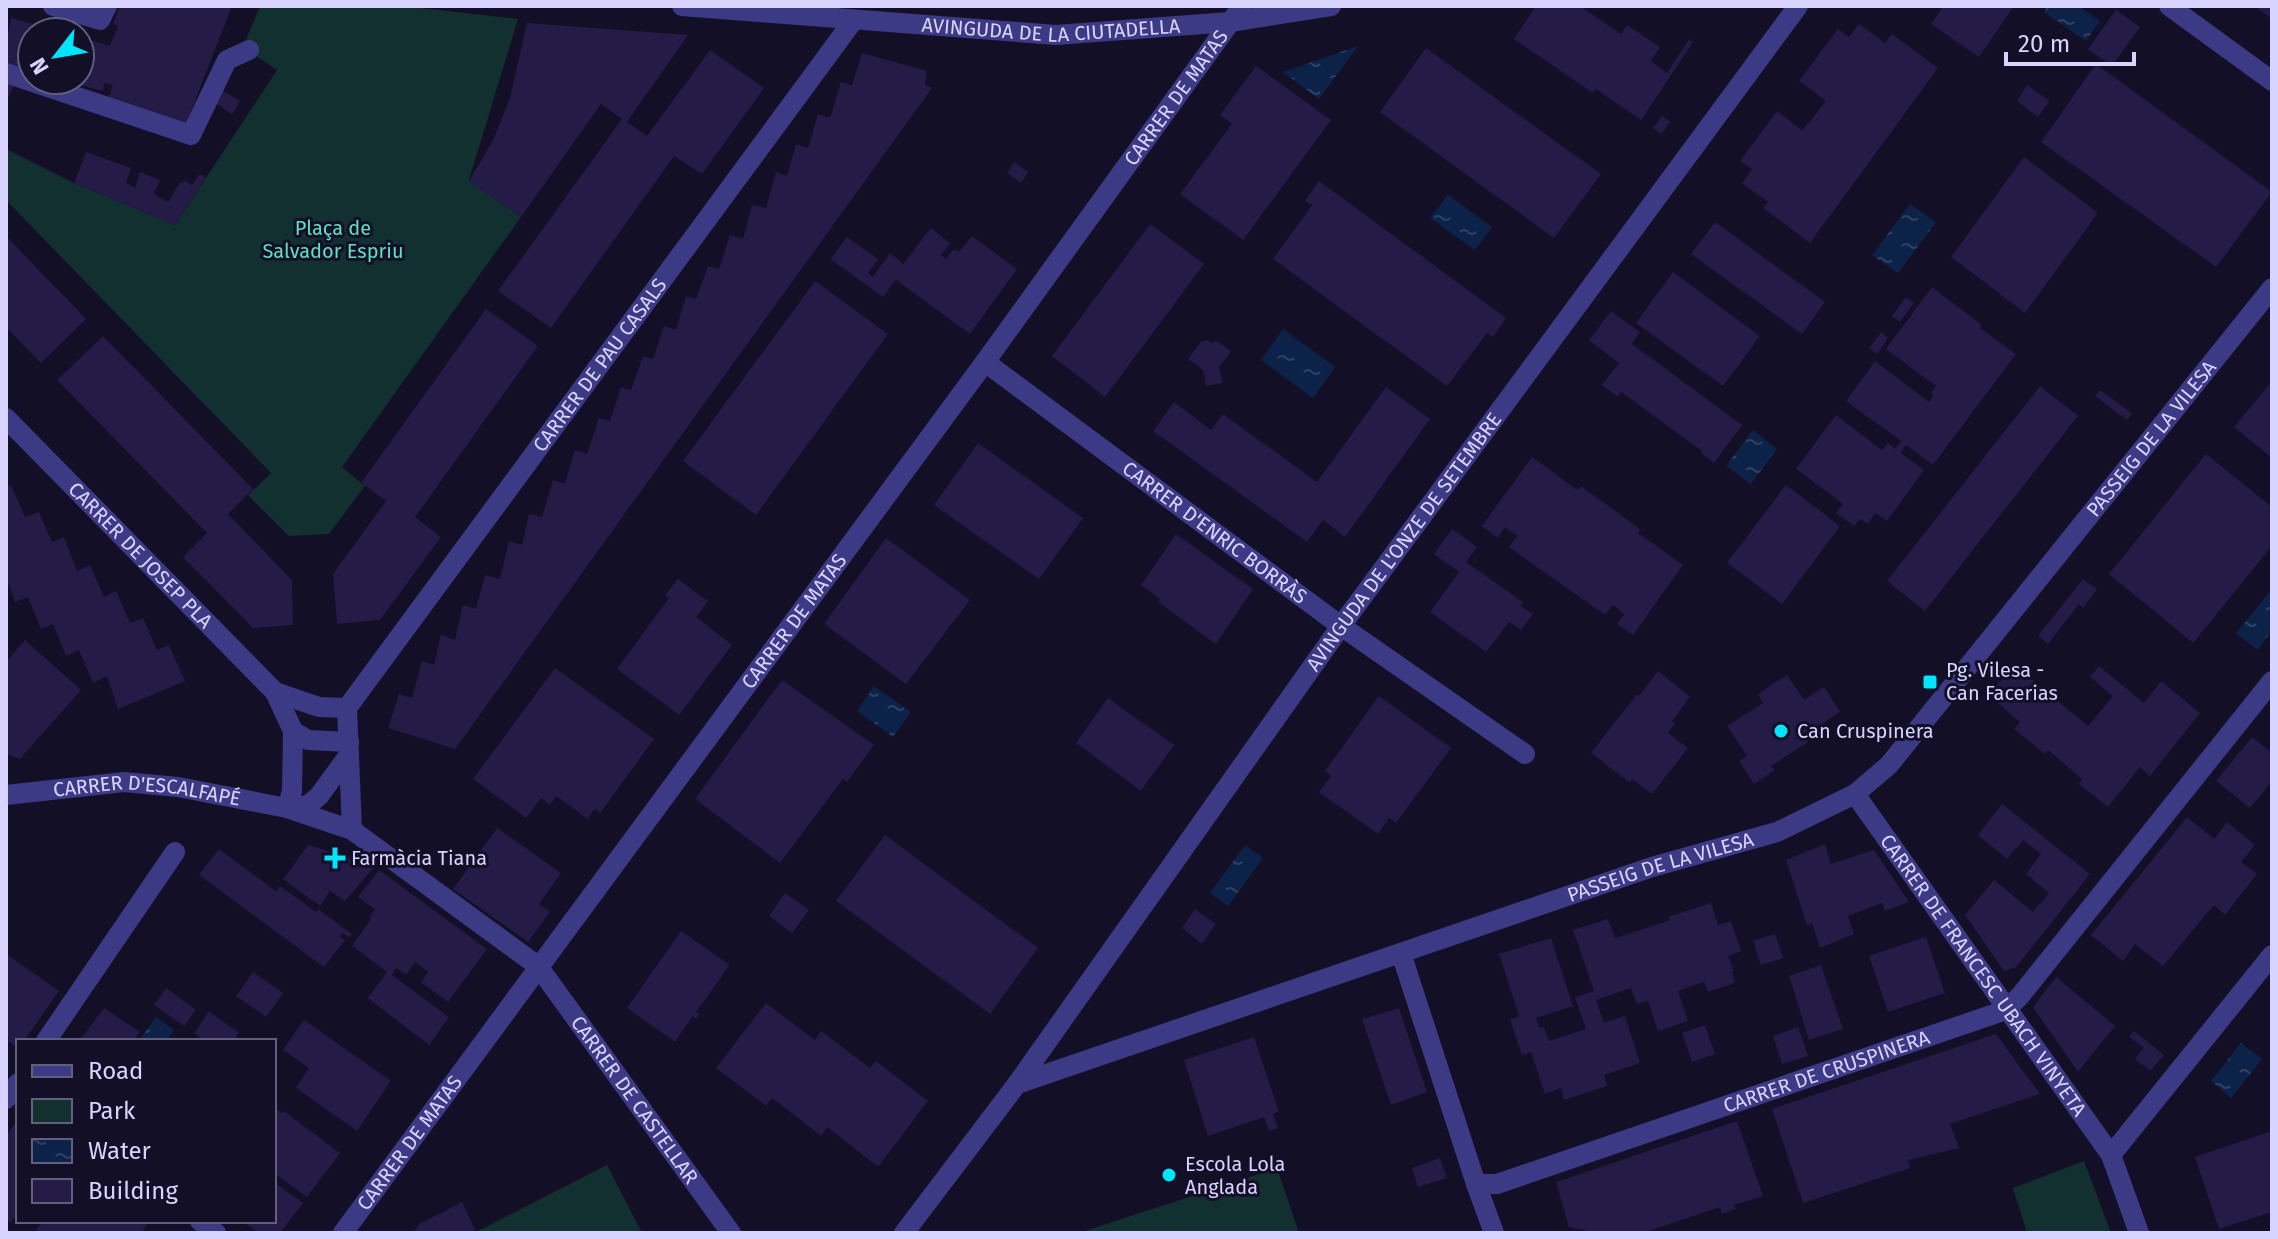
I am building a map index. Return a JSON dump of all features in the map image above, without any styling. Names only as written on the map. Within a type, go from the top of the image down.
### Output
[{"type":"street","points":[[53,6],[100,20],[107,6]]},
{"type":"street","name":"AVINGUDA DE LA CIUTADELLA","points":[[682,6],[1056,35],[1331,6]]},
{"type":"street","name":"AVINGUDA DE L'ONZE DE SETEMBRE","points":[[1017,1084],[1341,626],[1798,6]]},
{"type":"street","points":[[2169,6],[2272,81]]},
{"type":"street","name":"CARRER DE MATAS","points":[[343,1233],[985,362],[1236,14]]},
{"type":"street","name":"CARRER DE PAU CASALS","points":[[347,708],[853,21]]},
{"type":"street","points":[[6,73],[191,135],[227,60],[249,50]]},
{"type":"street","name":"PASSEIG DE LA VILESA","points":[[1017,1084],[1652,867],[1777,832],[1855,794],[1889,765],[2272,288]]},
{"type":"street","name":"CARRER D'ENRIC BORRÀS","points":[[985,362],[1341,626],[1525,754]]},
{"type":"street","name":"CARRER DE JOSEP PLA","points":[[6,418],[275,692],[293,731],[292,791],[287,808]]},
{"type":"street","name":"CARRER DE CRUSPINERA","points":[[1476,1184],[1497,1184],[2006,1010],[2272,681]]},
{"type":"street","name":"CARRER DE JOSEP PLA","points":[[275,692],[319,707],[347,708]]},
{"type":"street","points":[[347,708],[352,830]]},
{"type":"street","points":[[293,731],[308,740],[349,749]]},
{"type":"street","points":[[287,808],[308,805],[319,796],[349,749]]},
{"type":"street","name":"CARRER D'ESCALFAPÉ","points":[[6,795],[124,782],[178,787],[287,808],[352,830],[538,966]]},
{"type":"street","name":"CARRER DE FRANCESC UBACH VINYETA","points":[[1855,794],[2111,1155],[2139,1233]]},
{"type":"street","points":[[47,1039],[175,852]]},
{"type":"street","points":[[1401,953],[1494,1233]]},
{"type":"street","points":[[2111,1155],[2272,955]]},
{"type":"street","name":"CARRER DE CASTELLAR","points":[[538,966],[731,1233]]},
{"type":"street","points":[[904,1233],[1017,1084]]},
{"type":"green space","name":"Plaça de Salvador Espriu","points":[[260,6],[403,6],[518,19],[469,180],[521,217],[342,467],[365,486],[329,534],[289,536],[248,495],[271,473],[6,200],[6,149],[74,183],[175,225],[277,70],[243,47]]},
{"type":"green space","points":[[2084,1161],[2111,1233],[2027,1233],[2013,1188]]},
{"type":"green space","points":[[607,1165],[642,1233],[474,1233]]},
{"type":"green space","points":[[1277,1168],[1299,1233],[1079,1233]]},
{"type":"water","points":[[2048,6],[2078,6],[2100,21],[2086,41],[2044,12]]},
{"type":"water","points":[[1358,46],[1319,99],[1283,72]]},
{"type":"water","points":[[1448,195],[1492,227],[1475,250],[1430,218]]},
{"type":"water","points":[[1910,204],[1936,222],[1898,273],[1872,255]]},
{"type":"water","points":[[1283,329],[1335,367],[1313,398],[1261,360]]},
{"type":"water","points":[[1753,430],[1777,449],[1751,484],[1726,466]]},
{"type":"water","points":[[2272,589],[2272,631],[2257,650],[2236,633]]},
{"type":"water","points":[[874,686],[911,712],[893,737],[857,711]]},
{"type":"water","points":[[1245,845],[1263,858],[1228,906],[1210,893]]},
{"type":"water","points":[[156,1017],[174,1030],[167,1039],[140,1039]]},
{"type":"water","points":[[2241,1043],[2262,1059],[2231,1098],[2211,1081]]},
{"type":"building","points":[[120,6],[232,6],[184,129],[107,102],[113,85],[104,83],[103,91],[96,89],[96,42],[110,46],[118,26],[113,24]]},
{"type":"building","points":[[1536,6],[1580,6],[1621,34],[1627,25],[1660,47],[1651,61],[1667,73],[1689,39],[1693,42],[1641,120],[1596,89],[1593,93],[1514,39]]},
{"type":"building","points":[[1943,6],[2014,6],[1979,57],[1931,24]]},
{"type":"building","points":[[2254,6],[2272,6],[2272,19],[2264,13]]},
{"type":"building","points":[[2116,10],[2140,27],[2112,66],[2088,49]]},
{"type":"building","points":[[11,18],[16,19],[16,68],[6,65]]},
{"type":"building","points":[[527,23],[688,35],[627,122],[647,136],[710,50],[764,88],[702,174],[674,156],[551,328],[498,291],[622,119],[601,104],[521,217],[469,181],[493,140],[510,98]]},
{"type":"building","points":[[1859,24],[1885,43],[1892,34],[1938,68],[1810,243],[1763,208],[1768,202],[1742,183],[1752,169],[1740,161],[1777,111],[1802,130],[1812,119],[1826,101],[1799,81],[1838,29],[1849,37]]},
{"type":"building","points":[[1426,48],[1601,174],[1554,238],[1380,112]]},
{"type":"building","points":[[862,53],[927,71],[925,85],[932,88],[455,749],[388,728],[399,694],[412,698],[422,661],[434,665],[441,635],[455,640],[463,605],[476,609],[485,575],[500,579],[509,541],[522,545],[529,514],[542,517],[553,480],[565,484],[575,450],[587,454],[599,418],[610,421],[621,387],[631,390],[643,356],[653,359],[664,326],[676,330],[686,296],[696,299],[708,266],[719,269],[730,235],[743,239],[752,205],[766,208],[776,172],[787,176],[796,144],[808,148],[818,114],[830,118],[841,82],[852,85]]},
{"type":"building","points":[[2096,64],[2272,192],[2216,267],[2041,142]]},
{"type":"building","points":[[1256,66],[1331,120],[1243,240],[1180,194],[1232,124],[1220,115]]},
{"type":"building","points":[[6,81],[14,85],[6,102]]},
{"type":"building","points":[[2027,85],[2050,101],[2038,117],[2017,101]]},
{"type":"building","points":[[221,89],[240,101],[232,114],[213,102]]},
{"type":"building","points":[[1662,116],[1670,122],[1661,134],[1653,128]]},
{"type":"building","points":[[86,152],[131,168],[126,183],[135,188],[140,172],[160,180],[154,194],[168,202],[180,182],[184,180],[192,185],[199,174],[206,177],[175,225],[74,183]]},
{"type":"building","points":[[2024,157],[2098,213],[2025,313],[1951,257]]},
{"type":"building","points":[[1014,162],[1028,172],[1021,183],[1007,173]]},
{"type":"building","points":[[1319,181],[1506,318],[1493,337],[1487,333],[1447,386],[1273,259],[1312,205],[1305,201]]},
{"type":"building","points":[[1715,222],[1825,302],[1802,334],[1691,254]]},
{"type":"building","points":[[1150,224],[1204,264],[1105,397],[1052,356]]},
{"type":"building","points":[[931,228],[950,243],[941,255],[946,259],[954,249],[959,252],[972,236],[1017,269],[970,334],[896,280],[883,297],[830,259],[847,237],[878,259],[868,273],[873,277],[890,253],[903,264]]},
{"type":"building","points":[[6,236],[86,319],[41,363],[6,327]]},
{"type":"building","points":[[1673,272],[1760,336],[1723,386],[1636,323]]},
{"type":"building","points":[[815,281],[888,334],[756,515],[683,461]]},
{"type":"building","points":[[1932,287],[2016,354],[1933,465],[1906,445],[1901,453],[1924,470],[1887,521],[1875,513],[1868,524],[1860,519],[1854,526],[1836,513],[1843,504],[1796,469],[1836,415],[1882,450],[1888,443],[1895,449],[1901,441],[1846,401],[1875,361],[1929,402],[1936,386],[1886,349]]},
{"type":"building","points":[[1906,297],[1914,303],[1900,322],[1892,316]]},
{"type":"building","points":[[486,309],[538,346],[415,517],[441,537],[380,620],[337,624],[333,574],[386,501],[361,483]]},
{"type":"building","points":[[1611,311],[1640,332],[1632,344],[1742,425],[1714,463],[1621,392],[1618,397],[1602,385],[1619,363],[1589,340]]},
{"type":"building","points":[[1881,332],[1888,338],[1877,354],[1869,348]]},
{"type":"building","points":[[103,336],[253,489],[228,514],[292,580],[293,625],[253,628],[183,557],[207,533],[57,380]]},
{"type":"building","points":[[1207,340],[1213,343],[1215,340],[1231,351],[1219,367],[1223,383],[1206,386],[1203,370],[1188,359],[1201,342]]},
{"type":"building","points":[[2272,381],[2272,458],[2234,427]]},
{"type":"building","points":[[2040,386],[2078,416],[1925,611],[1887,581]]},
{"type":"building","points":[[1386,387],[1430,419],[1345,537],[1323,520],[1307,542],[1153,431],[1174,402],[1211,430],[1223,414],[1317,482]]},
{"type":"building","points":[[2100,390],[2132,413],[2127,420],[2095,396]]},
{"type":"building","points":[[978,443],[1083,518],[1039,579],[934,505]]},
{"type":"building","points":[[2206,454],[2272,507],[2272,546],[2193,643],[2109,574]]},
{"type":"building","points":[[1532,457],[1577,490],[1581,486],[1683,565],[1633,635],[1617,624],[1624,614],[1613,605],[1605,615],[1509,547],[1517,536],[1505,527],[1498,538],[1482,526]]},
{"type":"building","points":[[11,485],[25,517],[39,512],[52,542],[64,537],[77,571],[90,565],[104,597],[116,591],[130,623],[143,618],[157,650],[169,645],[185,681],[118,709],[107,676],[93,683],[79,650],[66,656],[53,624],[41,629],[28,597],[15,602],[6,577],[6,487]]},
{"type":"building","points":[[1786,485],[1840,526],[1782,604],[1727,563]]},
{"type":"building","points":[[1452,529],[1477,547],[1466,562],[1523,602],[1520,606],[1533,614],[1521,630],[1509,622],[1486,652],[1430,612],[1459,572],[1434,554]]},
{"type":"building","points":[[1176,534],[1253,589],[1216,644],[1158,602],[1160,599],[1141,585]]},
{"type":"building","points":[[886,538],[970,600],[906,684],[824,624]]},
{"type":"building","points":[[678,579],[708,601],[696,617],[732,645],[679,715],[617,669],[669,598],[665,595]]},
{"type":"building","points":[[2083,579],[2097,589],[2083,608],[2079,604],[2048,644],[2038,636]]},
{"type":"building","points":[[25,640],[81,690],[20,759],[6,754],[6,662]]},
{"type":"building","points":[[2014,665],[2088,726],[2113,696],[2090,677],[2099,666],[2144,703],[2161,681],[2200,713],[2150,776],[2140,767],[2108,807],[2079,784],[2082,779],[2048,750],[2045,754],[2014,729],[2020,722],[1988,695]]},
{"type":"building","points":[[555,668],[654,739],[600,813],[594,809],[588,819],[556,796],[550,805],[541,798],[526,818],[473,779]]},
{"type":"building","points":[[1658,671],[1690,697],[1672,721],[1675,724],[1668,733],[1688,748],[1652,794],[1632,779],[1630,783],[1591,753]]},
{"type":"building","points":[[1787,675],[1804,700],[1824,687],[1840,712],[1804,736],[1808,742],[1771,766],[1775,770],[1754,784],[1739,761],[1747,756],[1727,726],[1763,703],[1758,694]]},
{"type":"building","points":[[782,680],[874,745],[847,782],[843,779],[780,863],[695,799]]},
{"type":"building","points":[[1379,696],[1451,748],[1396,823],[1389,818],[1378,834],[1319,792],[1331,776],[1325,771]]},
{"type":"building","points":[[1108,698],[1174,745],[1141,791],[1076,743]]},
{"type":"building","points":[[2252,737],[2272,753],[2272,781],[2250,808],[2216,781]]},
{"type":"building","points":[[2002,804],[2090,874],[2016,967],[2004,971],[1965,915],[1994,880],[2033,912],[2049,893],[2026,874],[2041,854],[2023,840],[2007,859],[1978,835]]},
{"type":"building","points":[[2187,817],[2214,839],[2227,822],[2255,845],[2241,862],[2257,874],[2225,915],[2214,905],[2163,966],[2135,944],[2123,961],[2091,935]]},
{"type":"building","points":[[497,828],[561,873],[539,904],[550,912],[528,942],[453,889]]},
{"type":"building","points":[[885,835],[1038,948],[990,1014],[836,901]]},
{"type":"building","points":[[1825,844],[1831,864],[1874,850],[1909,902],[1885,911],[1882,903],[1848,916],[1854,934],[1820,948],[1812,923],[1807,925],[1786,860]]},
{"type":"building","points":[[308,845],[374,867],[345,901],[330,891],[320,906],[283,879]]},
{"type":"building","points":[[219,849],[276,891],[280,886],[352,934],[349,938],[343,933],[340,937],[345,940],[324,967],[199,875]]},
{"type":"building","points":[[379,870],[487,949],[448,1002],[421,982],[428,972],[415,962],[406,975],[396,968],[392,975],[449,1017],[429,1045],[368,998],[387,972],[352,946],[375,909],[358,897]]},
{"type":"building","points":[[785,893],[809,910],[792,933],[769,916]]},
{"type":"building","points":[[1711,903],[1718,925],[1731,921],[1741,951],[1728,956],[1735,983],[1708,992],[1704,982],[1678,991],[1688,1021],[1658,1031],[1648,1001],[1637,1004],[1631,988],[1596,1000],[1604,1023],[1625,1016],[1640,1063],[1604,1075],[1607,1086],[1564,1100],[1561,1088],[1545,1094],[1531,1052],[1522,1055],[1510,1020],[1519,1016],[1499,954],[1551,938],[1573,1006],[1536,1018],[1539,1028],[1544,1027],[1549,1041],[1586,1029],[1575,997],[1594,991],[1573,930],[1608,919],[1615,938]]},
{"type":"building","points":[[1195,909],[1216,924],[1202,944],[1182,928]]},
{"type":"building","points":[[681,931],[730,965],[696,1012],[700,1014],[696,1019],[693,1016],[675,1042],[627,1008]]},
{"type":"building","points":[[1775,934],[1783,958],[1761,965],[1753,941]]},
{"type":"building","points":[[1926,937],[1945,993],[1888,1012],[1869,956]]},
{"type":"building","points":[[6,954],[59,991],[25,1039],[16,1039],[16,1047],[6,1040]]},
{"type":"building","points":[[1821,965],[1843,1029],[1809,1040],[1789,976]]},
{"type":"building","points":[[253,972],[283,993],[266,1017],[236,996]]},
{"type":"building","points":[[2056,977],[2115,1026],[2078,1072],[2033,1007]]},
{"type":"building","points":[[166,988],[196,1010],[184,1026],[154,1005]]},
{"type":"building","points":[[766,1003],[815,1040],[821,1031],[870,1068],[876,1061],[928,1101],[878,1167],[827,1127],[821,1136],[772,1098],[766,1106],[716,1068]]},
{"type":"building","points":[[104,1008],[140,1032],[135,1039],[81,1039]]},
{"type":"building","points":[[1399,1008],[1427,1092],[1391,1105],[1362,1019]]},
{"type":"building","points":[[209,1011],[239,1033],[234,1039],[202,1039],[194,1033]]},
{"type":"building","points":[[304,1020],[391,1081],[357,1131],[296,1088],[309,1068],[283,1050]]},
{"type":"building","points":[[1705,1025],[1715,1054],[1692,1062],[1682,1033]]},
{"type":"building","points":[[1798,1027],[1808,1056],[1782,1064],[1773,1036]]},
{"type":"building","points":[[2134,1031],[2164,1055],[2150,1071],[2135,1059],[2144,1048],[2129,1037]]},
{"type":"building","points":[[1996,1034],[2040,1094],[1950,1124],[1959,1148],[1908,1160],[1910,1168],[1803,1203],[1772,1109]]},
{"type":"building","points":[[1254,1037],[1279,1112],[1273,1114],[1278,1128],[1269,1131],[1264,1117],[1208,1136],[1184,1060]]},
{"type":"building","points":[[276,1108],[282,1113],[284,1111],[340,1153],[307,1197],[276,1174]]},
{"type":"building","points":[[1737,1121],[1763,1196],[1734,1205],[1736,1209],[1722,1214],[1720,1207],[1643,1233],[1596,1233],[1569,1227],[1556,1182]]},
{"type":"building","points":[[16,1122],[16,1216],[11,1223],[6,1219],[6,1136]]},
{"type":"building","points":[[2272,1131],[2272,1212],[2219,1229],[2195,1157]]},
{"type":"building","points":[[1440,1158],[1447,1178],[1418,1187],[1412,1168]]},
{"type":"building","points":[[276,1183],[303,1203],[280,1233],[259,1233],[245,1223],[276,1223]]},
{"type":"building","points":[[462,1202],[475,1230],[469,1233],[413,1233],[419,1224]]},
{"type":"building","points":[[42,1223],[148,1223],[141,1233],[34,1233]]},
{"type":"place","name":"Pg. Vilesa - Can Facerias","points":[[1930,682]]},
{"type":"place","name":"Can Cruspinera","points":[[1781,731]]},
{"type":"place","name":"Farmàcia Tiana","points":[[335,858]]},
{"type":"place","name":"Escola Lola Anglada","points":[[1169,1175]]}]
